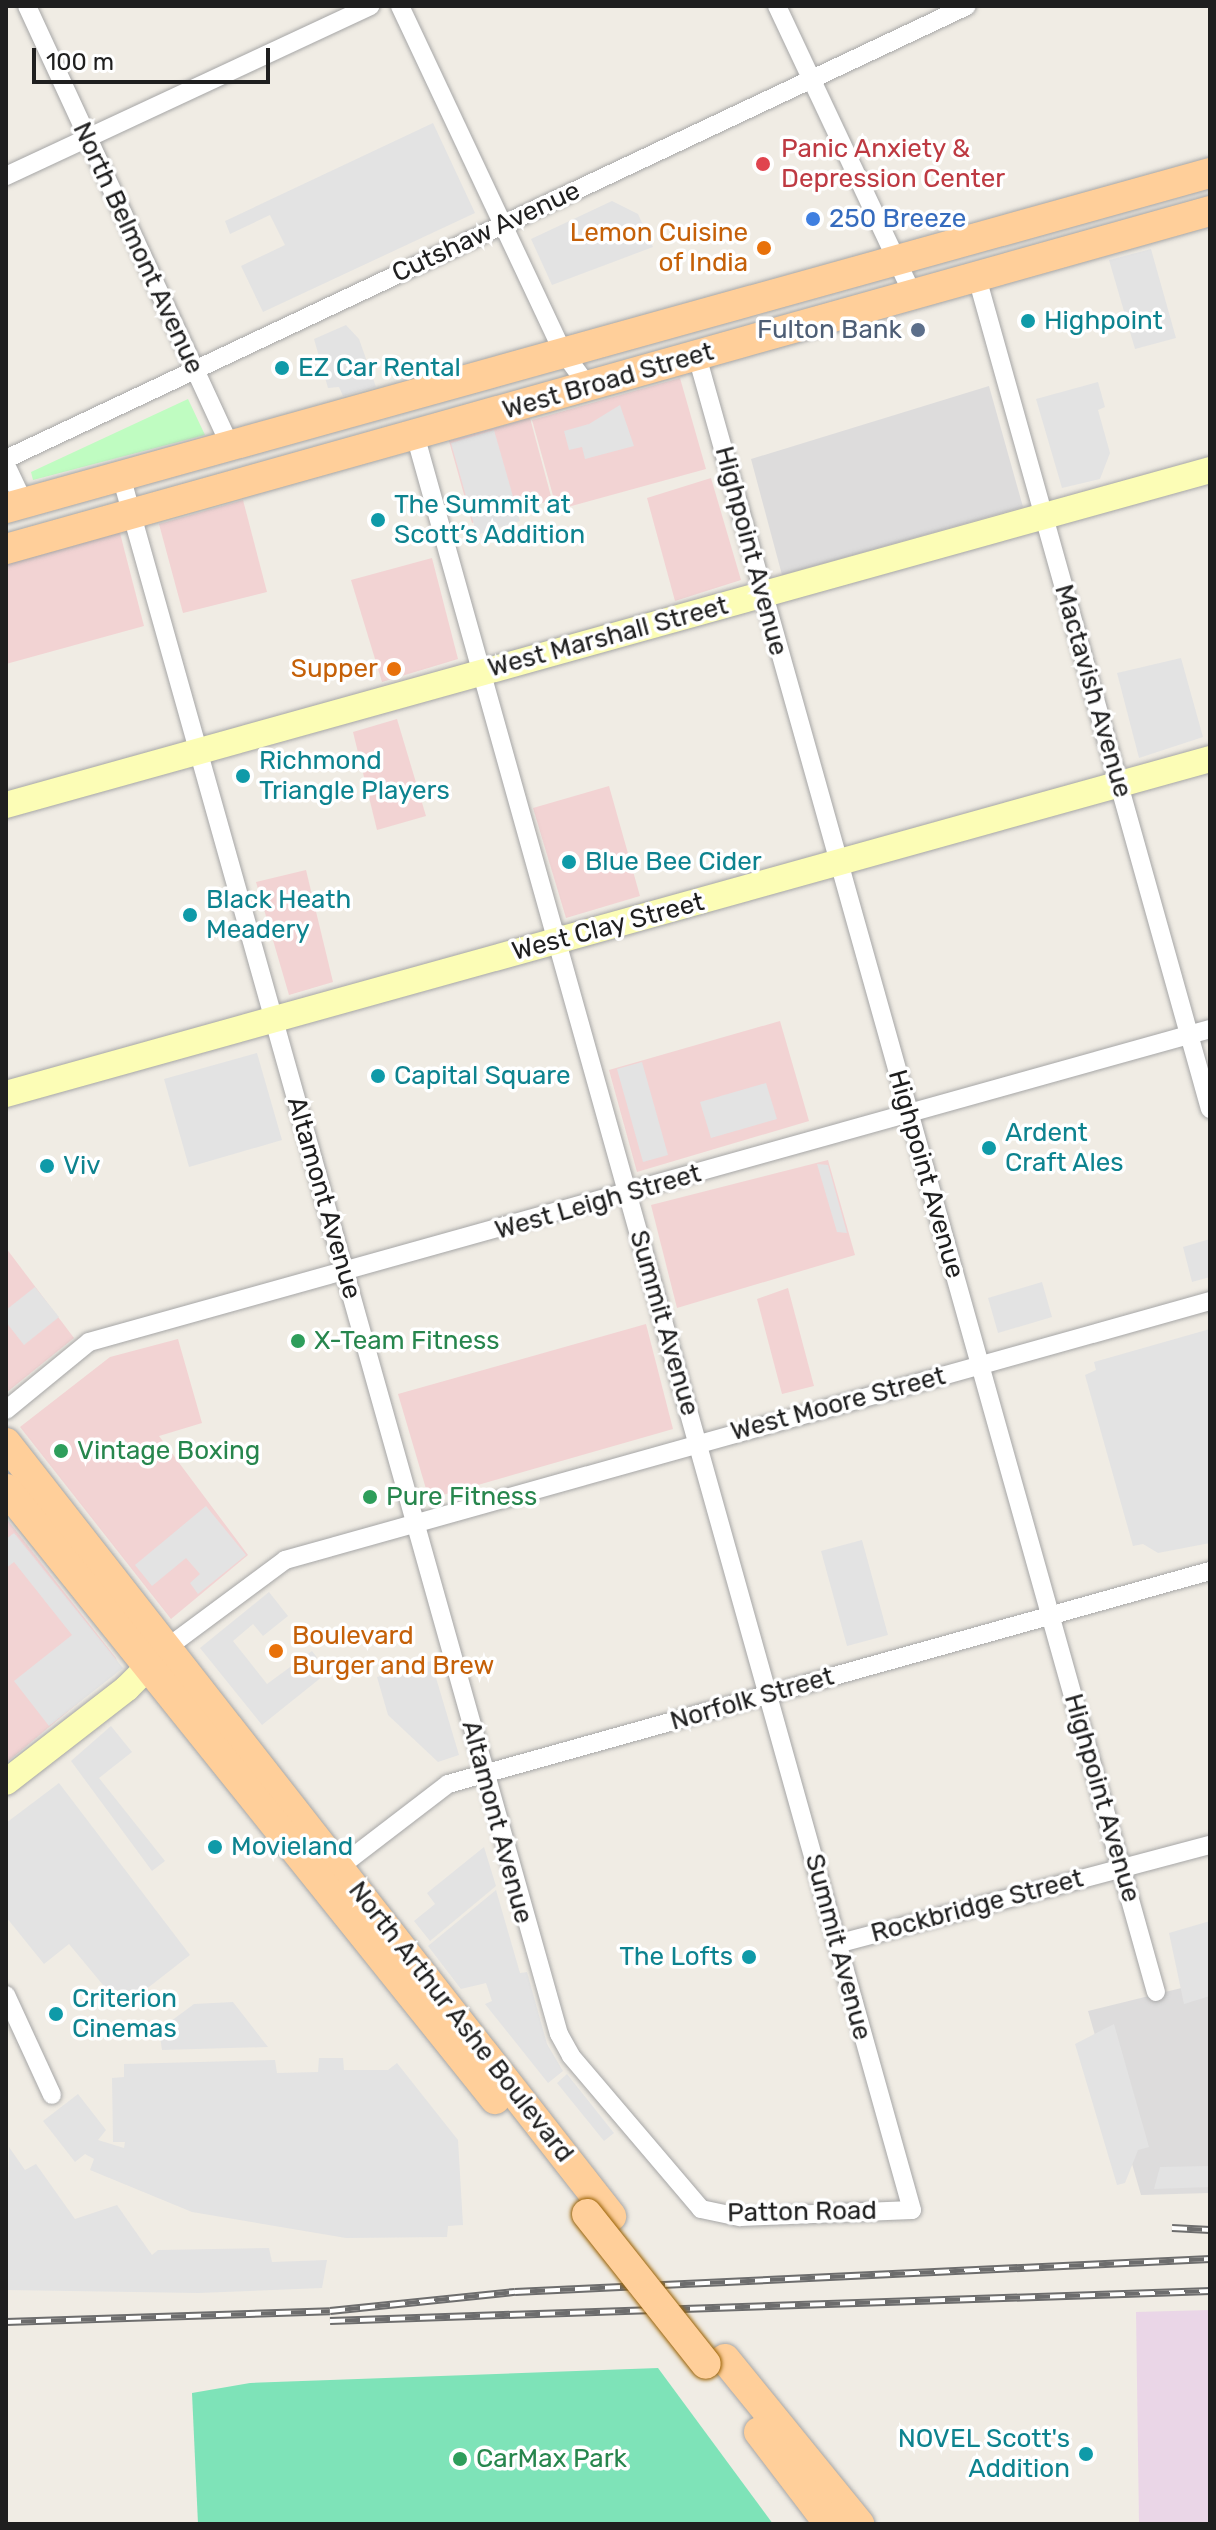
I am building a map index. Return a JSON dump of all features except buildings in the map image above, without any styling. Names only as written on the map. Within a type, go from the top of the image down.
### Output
[{"type":"main road","name":"West Broad Street","points":[[15,505],[1210,173]]},
{"type":"main road","name":"West Broad Street","points":[[6,549],[913,295],[976,274],[1210,211]]},
{"type":"main road","name":"North Arthur Ashe Boulevard","points":[[6,1443],[158,1657],[716,2361],[859,2524]]},
{"type":"main road","name":"North Arthur Ashe Boulevard","points":[[6,1489],[158,1657]]},
{"type":"main road","name":"North Arthur Ashe Boulevard","points":[[716,2361],[829,2524]]},
{"type":"street","name":"North Belmont Avenue","points":[[27,6],[230,446]]},
{"type":"street","points":[[6,176],[370,6]]},
{"type":"street","points":[[400,6],[563,352],[588,386]]},
{"type":"street","points":[[777,6],[913,295]]},
{"type":"street","name":"Cutshaw Avenue","points":[[6,459],[967,6]]},
{"type":"street","name":"Mactavish Avenue","points":[[976,274],[1210,1109]]},
{"type":"street","name":"Highpoint Avenue","points":[[697,356],[837,864],[1156,1992]]},
{"type":"street","name":"Summit Avenue","points":[[415,435],[912,2210]]},
{"type":"street","points":[[6,465],[15,505]]},
{"type":"street","name":"West Marshall Street","points":[[6,805],[1210,470]]},
{"type":"street","name":"Altamont Avenue","points":[[121,476],[416,1521],[531,1950],[571,2056]]},
{"type":"street","name":"West Clay Street","points":[[6,1094],[1210,759]]},
{"type":"street","name":"West Leigh Street","points":[[6,1410],[89,1342],[628,1195],[1210,1029]]},
{"type":"street","name":"West Moore Street","points":[[158,1657],[285,1560],[697,1442],[1210,1301]]},
{"type":"street","name":"Norfolk Street","points":[[331,1874],[448,1784],[1210,1571]]},
{"type":"street","points":[[6,1782],[158,1657]]},
{"type":"street","name":"Rockbridge Street","points":[[837,1944],[1210,1845]]},
{"type":"street","points":[[6,1995],[52,2095]]},
{"type":"street","name":"Patton Road","points":[[571,2056],[683,2191],[711,2213],[740,2217],[912,2210]]},
{"type":"shaded area","points":[[433,123],[475,213],[263,312],[241,266],[285,245],[270,215],[230,234],[225,221]]},
{"type":"shaded area","points":[[612,201],[638,214],[653,247],[552,285],[531,239]]},
{"type":"shaded area","points":[[1151,249],[1176,338],[1135,349],[1109,260]]},
{"type":"shaded area","points":[[346,325],[359,339],[376,387],[343,396],[339,387],[328,388],[314,339]]},
{"type":"shaded area","points":[[680,378],[706,469],[557,510],[532,420]]},
{"type":"shaded area","points":[[1098,382],[1105,407],[1098,410],[1110,453],[1100,479],[1062,488],[1036,399]]},
{"type":"shaded area","points":[[989,386],[1023,507],[782,575],[751,459]]},
{"type":"shaded area","points":[[620,405],[634,446],[585,459],[582,447],[569,450],[564,431],[589,424]]},
{"type":"shaded area","points":[[530,418],[552,500],[472,523],[449,441]]},
{"type":"shaded area","points":[[494,430],[520,521],[477,535],[451,443]]},
{"type":"shaded area","points":[[711,478],[741,580],[675,601],[647,498]]},
{"type":"shaded area","points":[[243,500],[267,592],[183,613],[159,524]]},
{"type":"shaded area","points":[[120,533],[144,626],[6,664],[6,562]]},
{"type":"shaded area","points":[[432,558],[458,659],[382,682],[351,580]]},
{"type":"shaded area","points":[[1181,658],[1203,737],[1139,758],[1117,673]]},
{"type":"shaded area","points":[[397,719],[426,816],[377,830],[353,732]]},
{"type":"shaded area","points":[[609,786],[640,896],[566,918],[533,808]]},
{"type":"shaded area","points":[[306,870],[333,982],[289,995],[256,882]]},
{"type":"shaded area","points":[[780,1021],[809,1121],[637,1172],[609,1070]]},
{"type":"shaded area","points":[[257,1053],[282,1140],[189,1167],[164,1079]]},
{"type":"shaded area","points":[[642,1062],[668,1155],[643,1162],[617,1069]]},
{"type":"shaded area","points":[[766,1083],[777,1119],[711,1138],[700,1102]]},
{"type":"shaded area","points":[[828,1160],[855,1255],[677,1308],[651,1205]]},
{"type":"shaded area","points":[[817,1164],[828,1165],[847,1233],[837,1232]]},
{"type":"shaded area","points":[[1210,1239],[1210,1277],[1192,1282],[1183,1247]]},
{"type":"shaded area","points":[[6,1248],[74,1338],[6,1393]]},
{"type":"shaded area","points":[[1042,1282],[1052,1317],[998,1333],[988,1298]]},
{"type":"shaded area","points":[[35,1287],[59,1317],[24,1345],[6,1322],[6,1310]]},
{"type":"shaded area","points":[[788,1288],[814,1386],[782,1394],[757,1299]]},
{"type":"shaded area","points":[[646,1324],[673,1429],[429,1499],[398,1394]]},
{"type":"shaded area","points":[[1210,1329],[1210,1543],[1158,1553],[1143,1544],[1133,1546],[1085,1375],[1096,1370],[1094,1362]]},
{"type":"shaded area","points":[[178,1339],[202,1423],[159,1436],[248,1555],[171,1619],[20,1427],[110,1357]]},
{"type":"shaded area","points":[[206,1506],[246,1555],[198,1594],[190,1583],[200,1574],[186,1558],[152,1586],[135,1565]]},
{"type":"shaded area","points":[[6,1518],[116,1658],[119,1669],[6,1763]]},
{"type":"shaded area","points":[[14,1533],[123,1668],[49,1726],[14,1681],[72,1635],[14,1562],[6,1568],[6,1539]]},
{"type":"shaded area","points":[[862,1540],[888,1635],[847,1646],[821,1551]]},
{"type":"shaded area","points":[[269,1592],[288,1616],[263,1636],[253,1624],[233,1641],[267,1684],[312,1651],[328,1672],[262,1725],[200,1648]]},
{"type":"shaded area","points":[[431,1661],[459,1755],[438,1762],[388,1715],[377,1677]]},
{"type":"shaded area","points":[[111,1726],[132,1752],[99,1778],[165,1861],[152,1871],[71,1761]]},
{"type":"shaded area","points":[[59,1783],[190,1955],[122,2008],[69,1944],[44,1964],[6,1917],[6,1823]]},
{"type":"shaded area","points":[[484,1847],[496,1886],[430,1941],[414,1921],[435,1904],[427,1893]]},
{"type":"shaded area","points":[[496,1890],[520,1973],[527,1972],[547,2044],[563,2071],[548,2083],[485,2004],[492,2001],[486,1983],[461,1989],[428,1946]]},
{"type":"shaded area","points":[[1210,1921],[1210,1996],[1184,2004],[1169,1933]]},
{"type":"shaded area","points":[[1210,1981],[1210,2193],[1141,2195],[1088,2011]]},
{"type":"shaded area","points":[[233,2002],[268,2047],[162,2050],[159,2030],[194,2004]]},
{"type":"shaded area","points":[[1114,2024],[1149,2147],[1138,2150],[1125,2183],[1117,2185],[1075,2044]]},
{"type":"shaded area","points":[[319,2058],[343,2058],[344,2070],[388,2070],[397,2063],[458,2140],[463,2225],[448,2226],[447,2237],[346,2238],[192,2212],[90,2170],[94,2159],[85,2154],[75,2162],[43,2121],[78,2094],[106,2130],[98,2140],[124,2148],[125,2142],[113,2142],[112,2078],[124,2077],[124,2064],[275,2060],[277,2073],[318,2072]]},
{"type":"shaded area","points":[[567,2074],[614,2133],[604,2141],[557,2083]]},
{"type":"shaded area","points":[[9,2147],[25,2170],[36,2164],[75,2219],[117,2205],[152,2255],[158,2250],[269,2248],[272,2262],[327,2260],[322,2288],[198,2293],[6,2290]]},
{"type":"shaded area","points":[[1210,2166],[1210,2187],[1154,2189],[1160,2167]]},
{"type":"shaded area","points":[[1210,2310],[1210,2524],[1139,2524],[1136,2312]]},
{"type":"green space","points":[[188,399],[205,435],[33,480],[31,472]]},
{"type":"green space","name":"CarMax Park","points":[[658,2368],[773,2524],[198,2524],[192,2393],[250,2383]]},
{"type":"railway","points":[[1172,2228],[1210,2230]]},
{"type":"railway","points":[[6,2322],[330,2311],[515,2292],[1210,2259]]},
{"type":"railway","points":[[330,2321],[1210,2291]]},
{"type":"place","name":"Panic Anxiety & Depression Center","points":[[763,164]]},
{"type":"place","name":"250 Breeze","points":[[813,219]]},
{"type":"place","name":"Lemon Cuisine of India","points":[[764,248]]},
{"type":"place","name":"Highpoint","points":[[1028,321]]},
{"type":"place","name":"Fulton Bank","points":[[918,330]]},
{"type":"place","name":"EZ Car Rental","points":[[282,368]]},
{"type":"place","name":"The Summit at Scott’s Addition","points":[[378,520]]},
{"type":"place","name":"Supper","points":[[394,669]]},
{"type":"place","name":"Richmond Triangle Players","points":[[243,776]]},
{"type":"place","name":"Blue Bee Cider","points":[[569,862]]},
{"type":"place","name":"Black Heath Meadery","points":[[190,915]]},
{"type":"place","name":"Capital Square","points":[[378,1076]]},
{"type":"place","name":"Ardent Craft Ales","points":[[989,1148]]},
{"type":"place","name":"Viv","points":[[47,1166]]},
{"type":"place","name":"X-Team Fitness","points":[[298,1341]]},
{"type":"place","name":"Vintage Boxing","points":[[61,1451]]},
{"type":"place","name":"Pure Fitness","points":[[370,1497]]},
{"type":"place","name":"Boulevard Burger and Brew","points":[[276,1651]]},
{"type":"place","name":"Movieland","points":[[215,1847]]},
{"type":"place","name":"The Lofts","points":[[749,1957]]},
{"type":"place","name":"Criterion Cinemas","points":[[56,2014]]},
{"type":"place","name":"NOVEL Scott's Addition","points":[[1086,2454]]},
{"type":"place","name":"CarMax Park","points":[[460,2459]]}]
